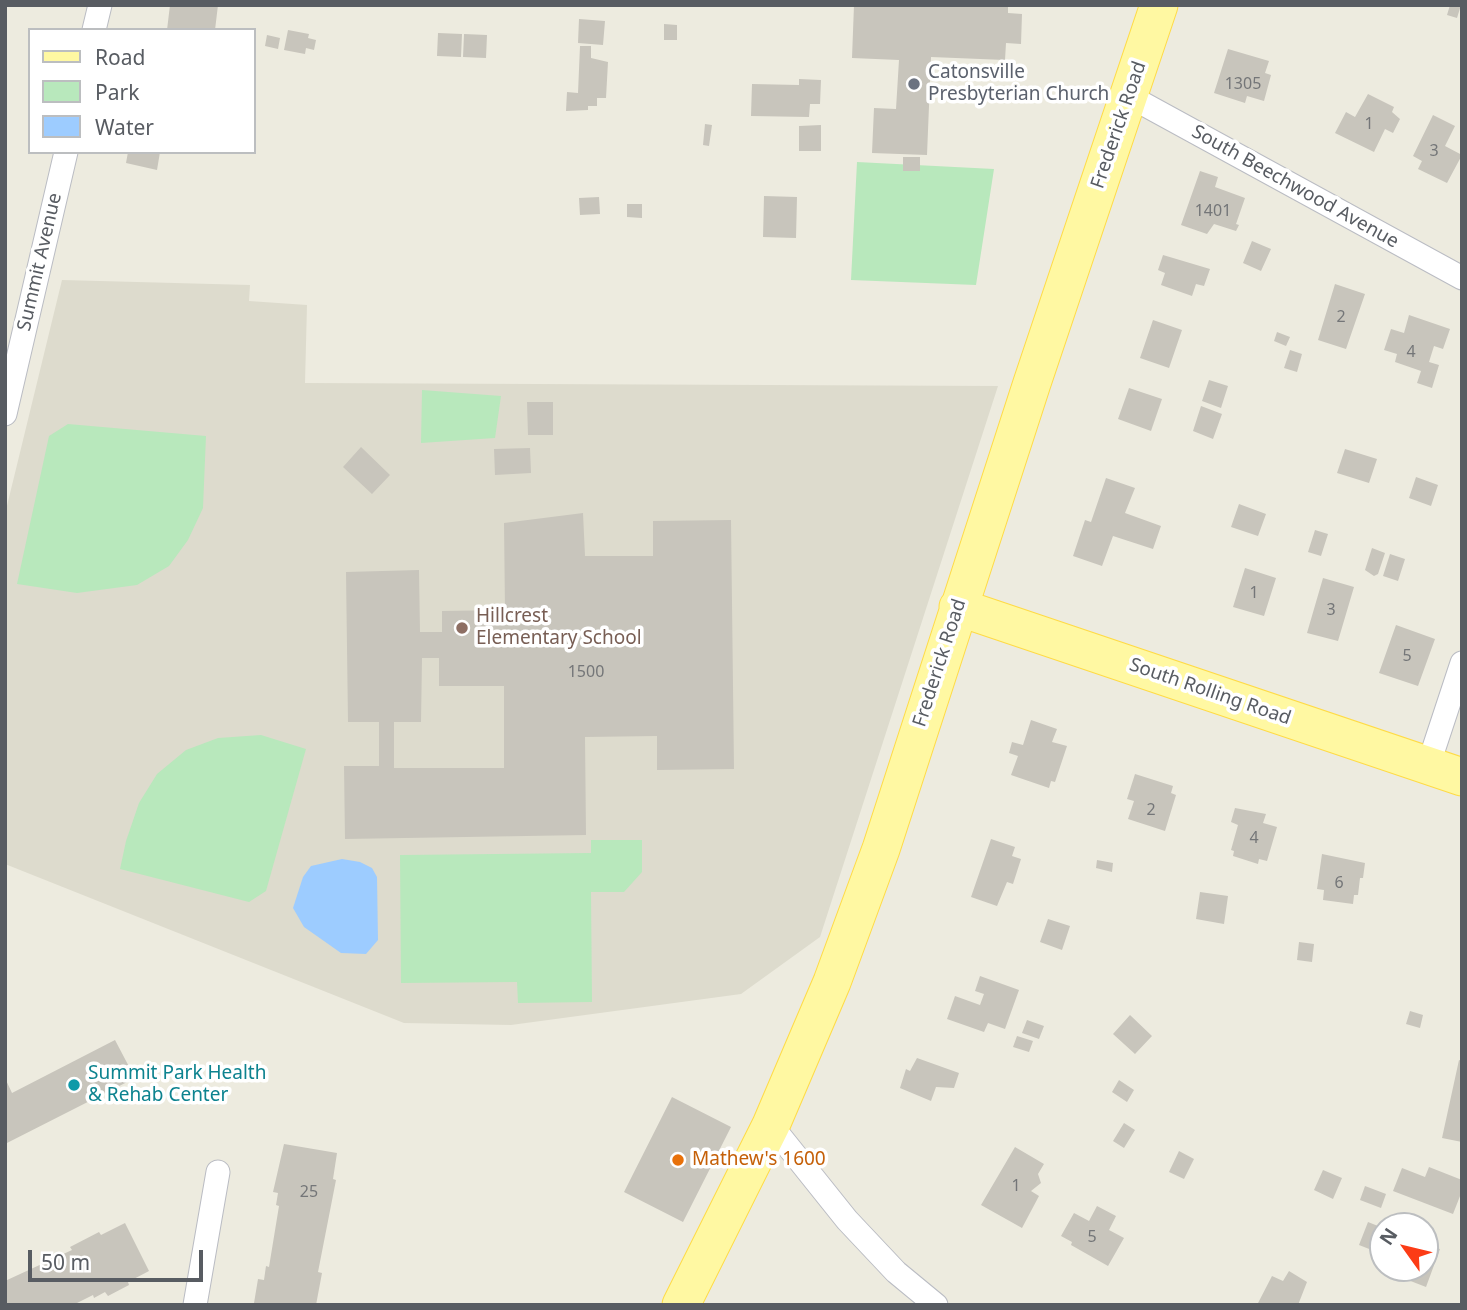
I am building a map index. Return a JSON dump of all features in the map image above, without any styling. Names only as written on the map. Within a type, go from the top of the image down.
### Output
[{"type":"main road","name":"Frederick Road","points":[[681,1305],[771,1125],[827,994],[881,849],[958,607],[1159,5]]},
{"type":"main road","name":"South Rolling Road","points":[[958,607],[1445,771]]},
{"type":"street","points":[[94,28],[100,5]]},
{"type":"street","name":"South Beechwood Avenue","points":[[1129,96],[1462,278]]},
{"type":"street","name":"Summit Avenue","points":[[5,414],[66,154]]},
{"type":"street","points":[[1445,771],[1462,663]]},
{"type":"street","points":[[771,1125],[847,1220],[897,1272],[936,1305]]},
{"type":"street","points":[[195,1305],[218,1172]]},
{"type":"shaded area","name":"Hillcrest Elementary School","points":[[62,280],[250,285],[249,301],[307,305],[305,383],[998,386],[820,937],[741,994],[511,1025],[404,1023],[5,864],[5,514]]},
{"type":"green space","points":[[857,162],[994,169],[976,285],[851,280]]},
{"type":"green space","points":[[422,390],[501,396],[495,438],[421,443]]},
{"type":"green space","points":[[68,424],[206,436],[203,508],[188,540],[169,566],[137,585],[77,593],[17,584],[49,436]]},
{"type":"green space","points":[[261,735],[306,749],[266,891],[249,902],[120,869],[139,803],[157,774],[186,750],[218,738]]},
{"type":"green space","points":[[591,840],[642,840],[642,872],[624,892],[591,892],[592,1002],[518,1003],[517,982],[401,983],[400,855],[591,853]]},
{"type":"water","points":[[342,859],[360,862],[372,868],[377,877],[378,940],[366,954],[341,953],[304,927],[293,908],[303,877],[311,866]]},
{"type":"building","points":[[170,5],[218,5],[215,28],[167,28]]},
{"type":"building","name":"Catonsville Presbyterian Church","points":[[854,5],[1008,5],[1008,13],[1022,14],[1021,44],[1006,43],[1005,60],[931,57],[927,155],[872,153],[874,108],[896,109],[899,60],[852,58]]},
{"type":"building","points":[[1450,5],[1461,5],[1457,18],[1447,15]]},
{"type":"building","points":[[579,19],[605,21],[603,45],[578,43]]},
{"type":"building","points":[[664,24],[677,25],[677,40],[664,40]]},
{"type":"building","points":[[288,30],[309,34],[308,38],[316,40],[314,50],[306,48],[305,54],[284,50]]},
{"type":"building","points":[[438,33],[462,34],[461,57],[437,56]]},
{"type":"building","points":[[464,34],[487,35],[486,58],[463,57]]},
{"type":"building","points":[[267,35],[280,38],[278,49],[265,46]]},
{"type":"building","points":[[580,46],[591,46],[591,58],[608,62],[606,98],[597,98],[597,106],[588,106],[588,110],[566,111],[567,92],[578,93]]},
{"type":"building","points":[[1228,49],[1269,61],[1265,73],[1271,75],[1264,101],[1247,96],[1245,103],[1214,93]]},
{"type":"building","points":[[799,79],[821,80],[820,104],[810,104],[809,117],[751,116],[752,84],[799,85]]},
{"type":"building","points":[[1368,94],[1394,107],[1392,112],[1400,119],[1393,133],[1385,129],[1374,152],[1335,133],[1346,112],[1355,117]]},
{"type":"building","points":[[1433,115],[1455,126],[1445,146],[1462,155],[1447,183],[1418,169],[1422,161],[1413,156]]},
{"type":"building","points":[[705,124],[712,125],[709,146],[703,145]]},
{"type":"building","points":[[821,125],[821,151],[799,151],[799,126]]},
{"type":"building","points":[[128,154],[160,154],[157,170],[126,163]]},
{"type":"building","points":[[903,157],[920,157],[920,171],[903,171]]},
{"type":"building","points":[[1200,171],[1218,177],[1215,187],[1245,198],[1236,231],[1214,224],[1207,234],[1181,225]]},
{"type":"building","points":[[764,196],[797,197],[796,238],[763,237]]},
{"type":"building","points":[[599,197],[600,214],[580,215],[579,198]]},
{"type":"building","points":[[627,204],[642,204],[642,218],[627,217]]},
{"type":"building","points":[[1252,241],[1271,249],[1261,271],[1243,263]]},
{"type":"building","points":[[1163,255],[1210,269],[1204,286],[1196,284],[1192,296],[1161,285],[1165,273],[1158,270]]},
{"type":"building","points":[[1335,284],[1365,294],[1346,349],[1318,340]]},
{"type":"building","points":[[1409,315],[1450,329],[1443,349],[1434,346],[1429,362],[1439,365],[1432,388],[1417,383],[1421,371],[1395,362],[1397,354],[1384,350],[1391,329],[1404,333]]},
{"type":"building","points":[[1153,320],[1182,330],[1169,368],[1140,358]]},
{"type":"building","points":[[1277,332],[1290,337],[1286,346],[1274,341]]},
{"type":"building","points":[[1290,350],[1302,354],[1297,372],[1284,368]]},
{"type":"building","points":[[1209,380],[1228,386],[1221,408],[1202,401]]},
{"type":"building","points":[[1129,388],[1162,399],[1151,431],[1118,419]]},
{"type":"building","points":[[527,402],[553,402],[553,435],[528,435]]},
{"type":"building","points":[[1201,406],[1222,414],[1213,439],[1193,431]]},
{"type":"building","points":[[361,447],[390,475],[372,494],[343,467]]},
{"type":"building","points":[[530,448],[531,473],[495,475],[494,449]]},
{"type":"building","points":[[1345,449],[1377,459],[1369,483],[1337,473]]},
{"type":"building","points":[[1416,477],[1438,485],[1431,506],[1409,498]]},
{"type":"building","points":[[1106,478],[1135,488],[1125,513],[1161,526],[1153,549],[1113,536],[1102,566],[1073,556],[1085,520],[1091,522]]},
{"type":"building","points":[[1239,504],[1266,514],[1258,536],[1231,527]]},
{"type":"building","name":"Hillcrest Elementary School","points":[[583,513],[585,556],[653,556],[653,521],[731,520],[734,769],[657,770],[657,736],[585,737],[586,835],[345,839],[344,766],[379,766],[379,722],[348,722],[346,572],[419,570],[420,632],[442,632],[442,611],[505,610],[504,523]],"holes":[[[422,658],[439,658],[439,686],[504,686],[504,768],[394,768],[394,722],[421,722]]]},
{"type":"building","points":[[1315,530],[1328,534],[1321,556],[1308,552]]},
{"type":"building","points":[[1372,548],[1385,553],[1378,574],[1374,576],[1365,570]]},
{"type":"building","points":[[1390,554],[1405,559],[1398,581],[1383,576]]},
{"type":"building","points":[[1245,568],[1276,578],[1264,616],[1233,607]]},
{"type":"building","points":[[1323,578],[1354,587],[1338,641],[1307,633]]},
{"type":"building","points":[[1396,625],[1435,639],[1418,686],[1379,673]]},
{"type":"building","points":[[1031,720],[1057,729],[1052,742],[1067,746],[1055,782],[1051,781],[1049,788],[1011,775],[1018,756],[1009,753],[1012,742],[1023,745]]},
{"type":"building","points":[[1135,774],[1173,786],[1171,793],[1176,795],[1165,831],[1128,819],[1134,801],[1127,799]]},
{"type":"building","points":[[1235,808],[1266,814],[1263,823],[1277,827],[1267,861],[1259,859],[1258,864],[1233,856],[1234,851],[1231,850],[1238,825],[1231,822]]},
{"type":"building","points":[[991,839],[1015,847],[1012,856],[1021,859],[1013,884],[1007,882],[997,906],[971,897]]},
{"type":"building","points":[[1322,854],[1365,863],[1363,878],[1360,878],[1358,895],[1354,895],[1353,904],[1323,900],[1324,890],[1317,889]]},
{"type":"building","points":[[1097,860],[1113,863],[1112,872],[1096,868]]},
{"type":"building","points":[[1200,892],[1228,896],[1224,924],[1196,919]]},
{"type":"building","points":[[1048,919],[1070,926],[1062,950],[1040,942]]},
{"type":"building","points":[[1299,942],[1314,944],[1312,962],[1297,960]]},
{"type":"building","points":[[980,976],[1019,990],[1005,1029],[988,1023],[984,1032],[947,1019],[955,996],[980,1005],[984,994],[975,991]]},
{"type":"building","points":[[1410,1011],[1423,1015],[1420,1028],[1406,1024]]},
{"type":"building","points":[[1130,1015],[1152,1036],[1135,1054],[1113,1034]]},
{"type":"building","points":[[1027,1020],[1044,1026],[1039,1039],[1022,1033]]},
{"type":"building","points":[[1017,1036],[1033,1041],[1029,1052],[1013,1047]]},
{"type":"building","name":"Summit Park Health & Rehab Center","points":[[115,1040],[135,1078],[5,1144],[5,1078],[12,1093]]},
{"type":"building","points":[[917,1058],[959,1073],[954,1088],[936,1087],[931,1101],[900,1088],[906,1069],[910,1071]]},
{"type":"building","points":[[1459,1060],[1462,1061],[1462,1142],[1442,1138]]},
{"type":"building","points":[[1119,1080],[1134,1090],[1127,1102],[1112,1092]]},
{"type":"building","name":"Mathew's 1600","points":[[672,1097],[731,1127],[683,1222],[624,1192]]},
{"type":"building","points":[[1124,1123],[1135,1130],[1124,1148],[1113,1141]]},
{"type":"building","points":[[284,1144],[337,1153],[333,1179],[336,1180],[318,1272],[322,1273],[316,1305],[254,1303],[258,1279],[264,1280],[266,1266],[269,1267],[279,1206],[276,1205],[278,1193],[273,1192]]},
{"type":"building","points":[[1015,1147],[1044,1164],[1038,1174],[1041,1183],[1031,1191],[1039,1196],[1022,1228],[981,1205]]},
{"type":"building","points":[[1179,1151],[1194,1159],[1184,1179],[1169,1172]]},
{"type":"building","points":[[1429,1167],[1462,1180],[1462,1191],[1453,1214],[1393,1191],[1402,1168],[1425,1177]]},
{"type":"building","points":[[1323,1170],[1342,1178],[1333,1199],[1314,1190]]},
{"type":"building","points":[[1365,1186],[1386,1194],[1381,1208],[1360,1200]]},
{"type":"building","points":[[1097,1206],[1116,1216],[1109,1230],[1124,1238],[1108,1266],[1071,1245],[1072,1242],[1061,1236],[1074,1213],[1089,1221]]},
{"type":"building","points":[[1368,1222],[1369,1222],[1369,1249],[1359,1245]]},
{"type":"building","points":[[125,1223],[149,1271],[128,1282],[129,1285],[108,1296],[105,1292],[94,1298],[93,1295],[73,1305],[5,1305],[5,1281],[72,1250],[70,1247],[99,1232],[101,1235]]},
{"type":"building","points":[[1289,1271],[1307,1282],[1298,1305],[1257,1305],[1272,1276],[1283,1281]]},
{"type":"building","points":[[1413,1282],[1428,1282],[1426,1287]]},
{"type":"place","name":"Catonsville Presbyterian Church","points":[[914,84]]},
{"type":"place","name":"Hillcrest Elementary School","points":[[462,628]]},
{"type":"place","name":"Summit Park Health & Rehab Center","points":[[74,1085]]},
{"type":"place","name":"Mathew's 1600","points":[[678,1160]]}]
